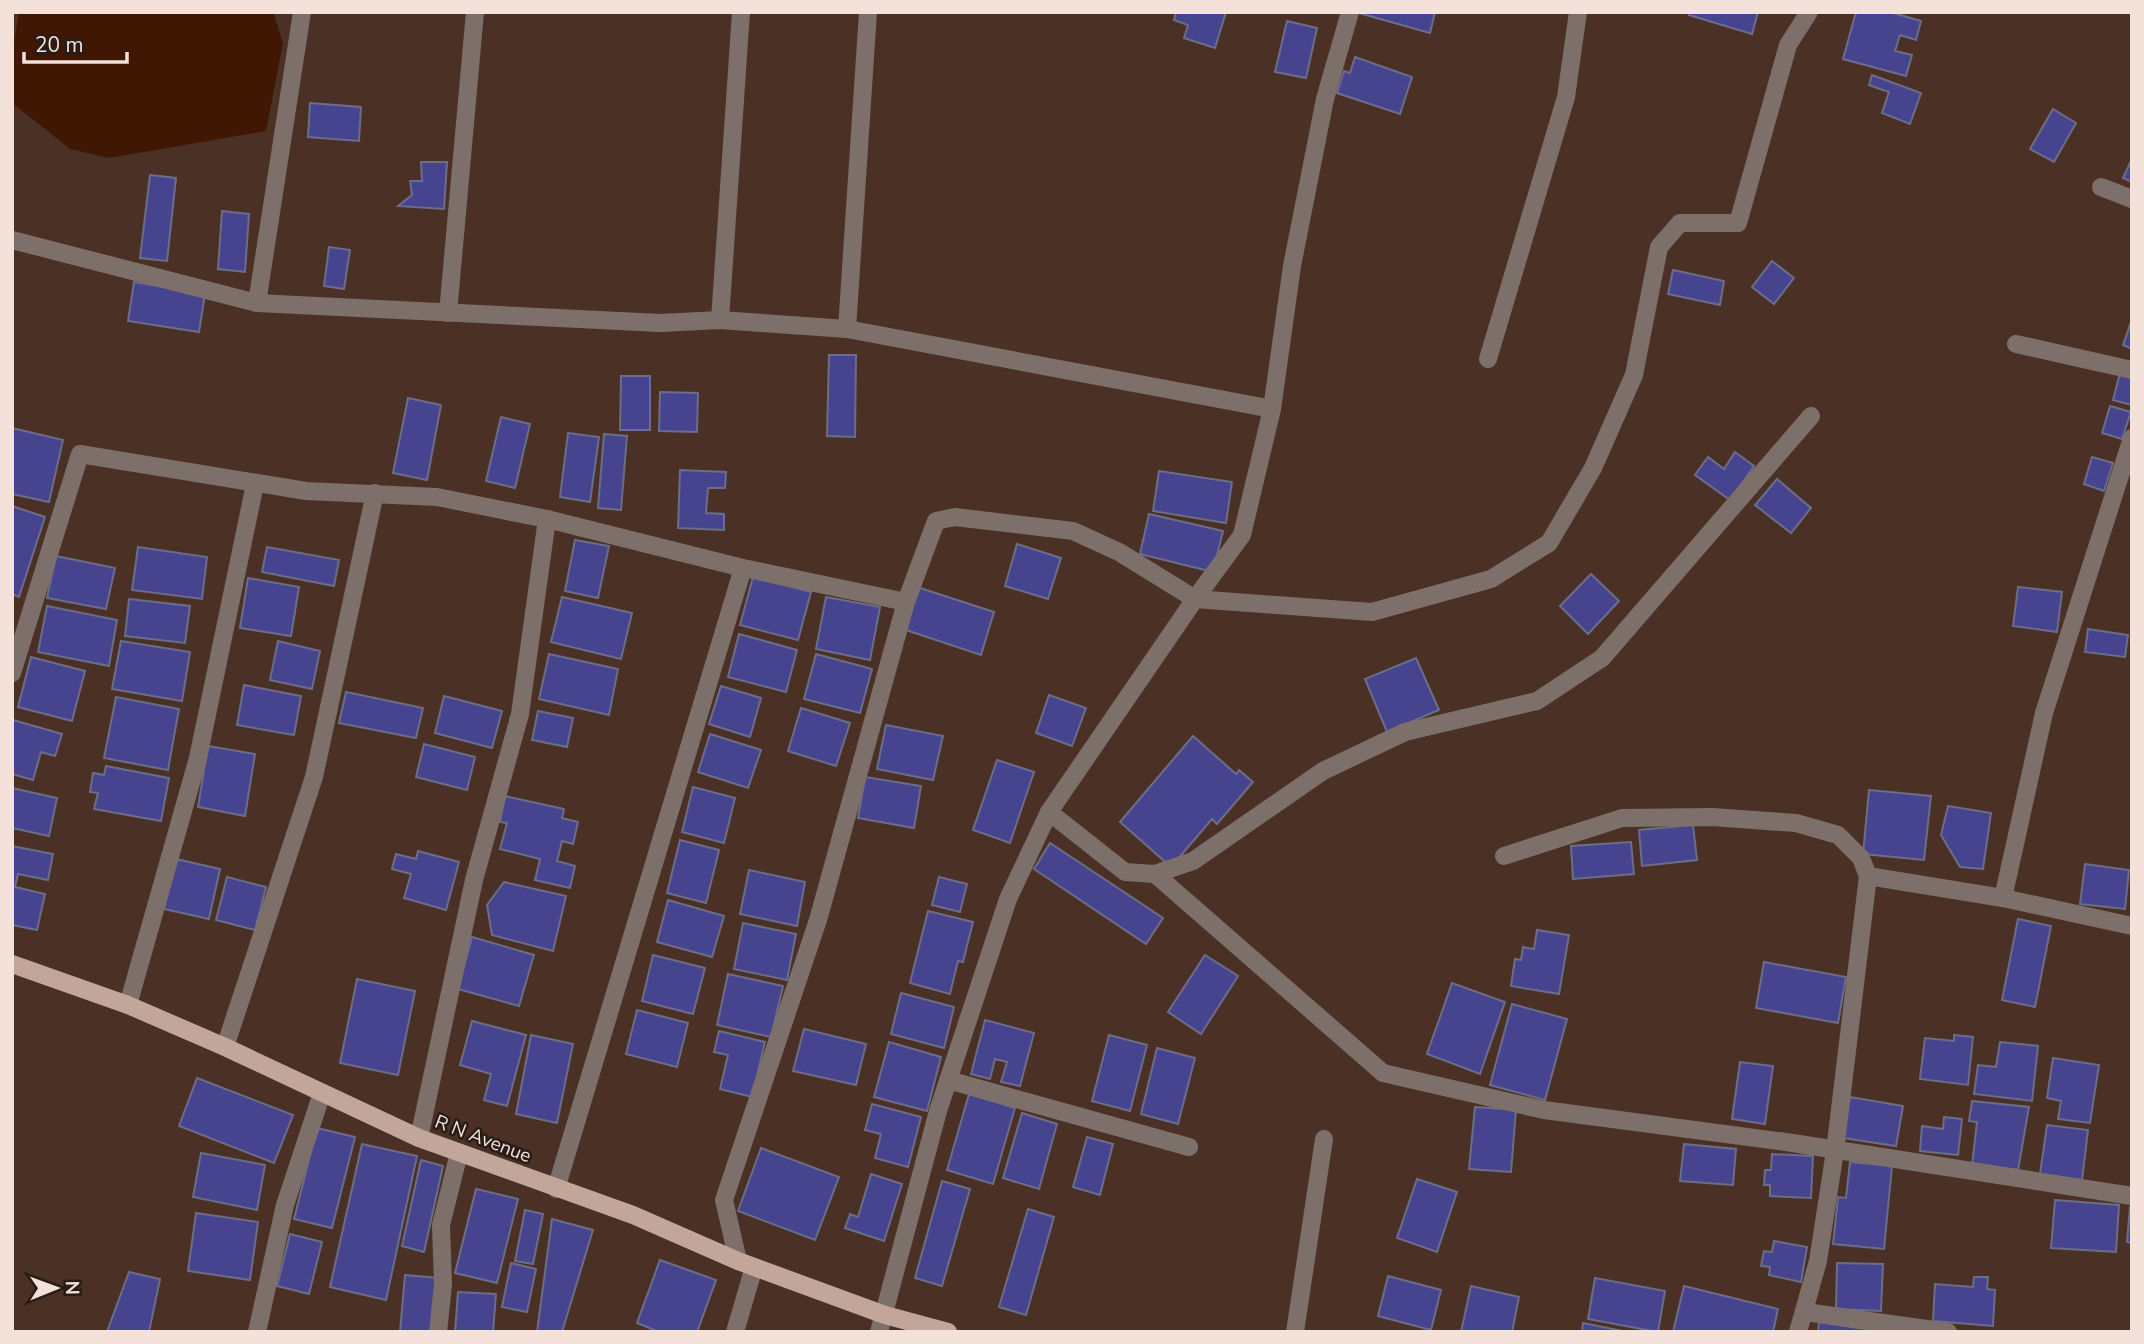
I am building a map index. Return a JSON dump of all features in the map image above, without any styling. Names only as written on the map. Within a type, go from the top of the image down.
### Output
[{"type":"main road","name":"R N Avenue","points":[[12,964],[128,1005],[225,1047],[419,1138],[633,1215],[882,1324],[948,1332]]},
{"type":"street","points":[[257,303],[302,12]]},
{"type":"street","points":[[448,313],[475,12]]},
{"type":"street","points":[[720,320],[741,12]]},
{"type":"street","points":[[847,330],[868,12]]},
{"type":"street","points":[[882,1324],[948,1080],[1008,899],[1049,812],[1242,535],[1272,409],[1295,253],[1325,99],[1350,12]]},
{"type":"street","points":[[1489,359],[1566,97],[1578,12]]},
{"type":"street","points":[[734,1332],[746,1264],[724,1200],[818,919],[906,602],[936,521],[955,516],[1073,531],[1119,552],[1195,599],[1372,612],[1491,579],[1549,543],[1593,468],[1634,375],[1659,247],[1680,223],[1738,223],[1788,45],[1809,12]]},
{"type":"street","points":[[2101,187],[2132,199]]},
{"type":"street","points":[[12,240],[257,303],[660,323],[720,320],[847,330],[1272,409]]},
{"type":"street","points":[[2016,344],[2132,370]]},
{"type":"street","points":[[1049,812],[1125,872],[1155,874],[1193,861],[1323,771],[1405,732],[1537,701],[1602,657],[1811,416]]},
{"type":"street","points":[[2003,898],[2044,713],[2132,438]]},
{"type":"street","points":[[12,673],[80,454],[306,491],[437,497],[547,519],[743,568],[906,602]]},
{"type":"street","points":[[128,1005],[198,758],[255,484]]},
{"type":"street","points":[[225,1047],[314,777],[376,493]]},
{"type":"street","points":[[419,1138],[474,880],[520,713],[547,519]]},
{"type":"street","points":[[556,1189],[743,568]]},
{"type":"street","points":[[1504,856],[1622,818],[1712,817],[1796,823],[1838,835],[1861,858],[1868,876],[1835,1151],[1818,1261],[1798,1332]]},
{"type":"street","points":[[1155,874],[1382,1073],[1544,1110],[2132,1196]]},
{"type":"street","points":[[1868,876],[2003,898],[2132,926]]},
{"type":"street","points":[[948,1080],[1189,1147]]},
{"type":"street","points":[[257,1332],[285,1205],[322,1093]]},
{"type":"street","points":[[1295,1332],[1324,1139]]},
{"type":"street","points":[[438,1332],[443,1285],[441,1225],[459,1153]]},
{"type":"street","points":[[1805,1312],[1948,1332]]},
{"type":"shaded area","points":[[19,12],[273,12],[283,43],[266,131],[109,158],[70,149],[12,103],[12,54]]},
{"type":"building","points":[[1176,12],[1226,12],[1215,48],[1184,38],[1188,25],[1174,20]]},
{"type":"building","points":[[1355,12],[1435,12],[1430,33]]},
{"type":"building","points":[[1690,12],[1758,12],[1752,34],[1689,15]]},
{"type":"building","points":[[1856,12],[1890,12],[1921,21],[1916,40],[1900,35],[1895,51],[1912,55],[1906,76],[1843,59]]},
{"type":"building","points":[[1287,21],[1317,28],[1306,78],[1275,72]]},
{"type":"building","points":[[1355,57],[1412,77],[1400,114],[1337,93],[1344,71],[1350,73]]},
{"type":"building","points":[[1872,75],[1921,93],[1910,124],[1882,113],[1889,92],[1869,85]]},
{"type":"building","points":[[310,103],[361,107],[359,141],[308,137]]},
{"type":"building","points":[[2053,109],[2076,123],[2054,162],[2030,149]]},
{"type":"building","points":[[2132,159],[2132,182],[2123,178]]},
{"type":"building","points":[[421,162],[447,162],[444,209],[398,206],[412,195],[410,181],[422,181]]},
{"type":"building","points":[[150,175],[176,178],[167,261],[140,258]]},
{"type":"building","points":[[222,211],[249,214],[245,272],[218,269]]},
{"type":"building","points":[[329,247],[350,250],[344,289],[324,286]]},
{"type":"building","points":[[1772,261],[1794,278],[1774,304],[1752,287]]},
{"type":"building","points":[[1673,270],[1724,281],[1720,305],[1668,294]]},
{"type":"building","points":[[134,282],[205,294],[199,332],[128,321]]},
{"type":"building","points":[[2132,319],[2132,349],[2123,345]]},
{"type":"building","points":[[829,355],[856,355],[855,437],[827,436]]},
{"type":"building","points":[[2120,373],[2132,376],[2132,405],[2113,400]]},
{"type":"building","points":[[621,376],[650,376],[650,430],[620,430]]},
{"type":"building","points":[[660,392],[698,393],[697,432],[659,431]]},
{"type":"building","points":[[408,398],[441,405],[427,480],[393,473]]},
{"type":"building","points":[[2110,406],[2131,412],[2122,439],[2102,433]]},
{"type":"building","points":[[501,417],[530,424],[515,488],[486,481]]},
{"type":"building","points":[[12,428],[63,440],[49,502],[12,494]]},
{"type":"building","points":[[568,433],[599,437],[590,502],[560,497]]},
{"type":"building","points":[[604,434],[627,436],[621,510],[598,508]]},
{"type":"building","points":[[1735,452],[1754,466],[1730,500],[1695,475],[1708,457],[1724,469]]},
{"type":"building","points":[[2092,457],[2113,463],[2104,491],[2084,484]]},
{"type":"building","points":[[680,470],[726,472],[725,488],[708,488],[706,513],[724,514],[724,530],[678,528]]},
{"type":"building","points":[[1159,471],[1232,482],[1226,523],[1153,511]]},
{"type":"building","points":[[1777,479],[1811,508],[1791,533],[1755,505]]},
{"type":"building","points":[[12,506],[45,517],[19,597],[12,594]]},
{"type":"building","points":[[1149,514],[1223,531],[1213,572],[1140,554]]},
{"type":"building","points":[[575,540],[609,546],[598,598],[565,591]]},
{"type":"building","points":[[1017,544],[1061,558],[1048,599],[1005,586]]},
{"type":"building","points":[[138,547],[207,557],[202,599],[132,590]]},
{"type":"building","points":[[267,547],[339,560],[334,586],[262,572]]},
{"type":"building","points":[[56,556],[115,568],[106,609],[47,598]]},
{"type":"building","points":[[1591,574],[1619,601],[1588,634],[1560,606]]},
{"type":"building","points":[[753,577],[811,592],[798,640],[740,625]]},
{"type":"building","points":[[248,578],[299,587],[291,636],[240,628]]},
{"type":"building","points":[[917,587],[994,612],[981,655],[903,629]]},
{"type":"building","points":[[2018,587],[2062,592],[2057,632],[2013,626]]},
{"type":"building","points":[[562,597],[632,613],[621,659],[551,642]]},
{"type":"building","points":[[826,597],[880,607],[870,660],[816,649]]},
{"type":"building","points":[[129,599],[190,606],[185,643],[125,636]]},
{"type":"building","points":[[47,606],[117,620],[109,666],[38,652]]},
{"type":"building","points":[[2088,629],[2128,635],[2125,657],[2085,652]]},
{"type":"building","points":[[739,634],[797,650],[786,692],[728,677]]},
{"type":"building","points":[[121,641],[190,652],[182,701],[112,689]]},
{"type":"building","points":[[278,641],[320,651],[312,689],[270,680]]},
{"type":"building","points":[[549,654],[618,669],[609,715],[539,699]]},
{"type":"building","points":[[816,654],[872,669],[860,713],[804,699]]},
{"type":"building","points":[[31,657],[85,671],[72,721],[18,707]]},
{"type":"building","points":[[1416,658],[1439,710],[1387,732],[1365,679]]},
{"type":"building","points":[[244,685],[301,696],[294,735],[237,725]]},
{"type":"building","points":[[721,686],[761,698],[750,737],[709,724]]},
{"type":"building","points":[[346,692],[423,708],[416,738],[339,723]]},
{"type":"building","points":[[1049,695],[1086,708],[1072,746],[1036,733]]},
{"type":"building","points":[[444,696],[502,711],[492,748],[435,733]]},
{"type":"building","points":[[116,697],[179,709],[168,770],[104,758]]},
{"type":"building","points":[[801,708],[850,723],[836,766],[788,751]]},
{"type":"building","points":[[538,711],[573,718],[567,747],[532,740]]},
{"type":"building","points":[[13,720],[62,734],[55,756],[41,752],[33,780],[12,774]]},
{"type":"building","points":[[886,725],[943,736],[933,780],[877,769]]},
{"type":"building","points":[[710,734],[761,750],[748,788],[698,772]]},
{"type":"building","points":[[1193,736],[1236,774],[1239,770],[1253,782],[1217,824],[1212,819],[1171,867],[1120,822]]},
{"type":"building","points":[[424,744],[475,757],[467,790],[416,777]]},
{"type":"building","points":[[208,746],[255,754],[245,816],[198,807]]},
{"type":"building","points":[[997,760],[1034,772],[1010,843],[973,830]]},
{"type":"building","points":[[106,766],[169,778],[161,821],[94,809],[98,793],[90,792],[93,773],[104,775]]},
{"type":"building","points":[[865,777],[921,786],[914,828],[858,818]]},
{"type":"building","points":[[693,787],[735,798],[724,843],[682,832]]},
{"type":"building","points":[[12,788],[57,798],[49,836],[12,828]]},
{"type":"building","points":[[1869,790],[1931,796],[1924,860],[1863,854]]},
{"type":"building","points":[[505,796],[564,809],[562,818],[578,822],[573,844],[562,841],[557,861],[575,866],[570,888],[535,880],[540,859],[500,849],[507,823],[500,822]]},
{"type":"building","points":[[1948,806],[1991,813],[1983,869],[1960,867],[1941,835]]},
{"type":"building","points":[[1693,825],[1697,860],[1642,866],[1639,830]]},
{"type":"building","points":[[680,840],[719,850],[706,903],[667,893]]},
{"type":"building","points":[[1631,842],[1634,874],[1573,879],[1571,846]]},
{"type":"building","points":[[1050,843],[1163,918],[1146,944],[1034,869]]},
{"type":"building","points":[[12,846],[53,854],[48,880],[18,874],[15,887],[45,894],[37,930],[12,925]]},
{"type":"building","points":[[418,851],[459,862],[446,910],[404,898],[411,874],[392,869],[396,854],[416,859]]},
{"type":"building","points":[[176,859],[220,869],[209,919],[164,909]]},
{"type":"building","points":[[2085,864],[2129,870],[2125,909],[2080,904]]},
{"type":"building","points":[[749,870],[805,882],[797,926],[740,914]]},
{"type":"building","points":[[227,877],[266,887],[255,930],[216,920]]},
{"type":"building","points":[[939,877],[967,884],[960,912],[932,905]]},
{"type":"building","points":[[504,882],[566,896],[553,951],[492,935],[487,905]]},
{"type":"building","points":[[668,900],[724,916],[712,957],[657,942]]},
{"type":"building","points":[[928,911],[973,922],[963,962],[958,961],[950,994],[910,983]]},
{"type":"building","points":[[2018,919],[2051,926],[2035,1007],[2002,1000]]},
{"type":"building","points":[[743,923],[796,934],[787,980],[734,969]]},
{"type":"building","points":[[1537,930],[1569,935],[1559,994],[1511,986],[1515,959],[1521,960],[1523,947],[1534,949]]},
{"type":"building","points":[[472,937],[534,955],[519,1006],[458,989]]},
{"type":"building","points":[[653,955],[705,968],[693,1014],[642,1001]]},
{"type":"building","points":[[1205,955],[1238,976],[1201,1034],[1168,1012]]},
{"type":"building","points":[[1764,962],[1846,977],[1838,1023],[1756,1008]]},
{"type":"building","points":[[728,974],[783,986],[771,1037],[717,1025]]},
{"type":"building","points":[[357,979],[415,991],[398,1075],[340,1063]]},
{"type":"building","points":[[1452,983],[1505,1002],[1480,1074],[1427,1054]]},
{"type":"building","points":[[901,993],[954,1007],[944,1048],[891,1034]]},
{"type":"building","points":[[1512,1004],[1567,1019],[1545,1100],[1490,1085]]},
{"type":"building","points":[[637,1010],[688,1023],[677,1067],[626,1054]]},
{"type":"building","points":[[985,1020],[1034,1033],[1020,1086],[1001,1082],[1007,1062],[995,1059],[990,1079],[971,1074]]},
{"type":"building","points":[[472,1021],[526,1035],[507,1106],[484,1100],[491,1074],[460,1065]]},
{"type":"building","points":[[804,1029],[866,1044],[856,1085],[793,1071]]},
{"type":"building","points":[[719,1031],[765,1042],[752,1097],[720,1089],[728,1055],[714,1052]]},
{"type":"building","points":[[531,1035],[573,1044],[557,1123],[516,1114]]},
{"type":"building","points":[[1109,1035],[1147,1045],[1130,1111],[1092,1101]]},
{"type":"building","points":[[1954,1035],[1973,1037],[1968,1085],[1920,1079],[1925,1038],[1954,1041]]},
{"type":"building","points":[[889,1042],[941,1057],[927,1111],[874,1097]]},
{"type":"building","points":[[2000,1042],[2038,1046],[2032,1101],[1974,1094],[1978,1065],[1996,1067]]},
{"type":"building","points":[[1157,1048],[1195,1058],[1178,1124],[1141,1114]]},
{"type":"building","points":[[2053,1058],[2099,1065],[2090,1123],[2058,1119],[2061,1101],[2047,1098]]},
{"type":"building","points":[[1740,1062],[1773,1066],[1765,1124],[1732,1119]]},
{"type":"building","points":[[197,1078],[293,1115],[274,1163],[179,1126]]},
{"type":"building","points":[[969,1094],[1015,1108],[993,1184],[947,1170]]},
{"type":"building","points":[[1850,1097],[1903,1106],[1896,1146],[1843,1138]]},
{"type":"building","points":[[1972,1101],[2029,1107],[2018,1170],[1972,1165],[1977,1122],[1969,1121]]},
{"type":"building","points":[[872,1104],[921,1117],[908,1167],[875,1158],[881,1134],[865,1130]]},
{"type":"building","points":[[1475,1107],[1516,1110],[1511,1172],[1469,1169]]},
{"type":"building","points":[[1022,1113],[1057,1124],[1039,1189],[1003,1178]]},
{"type":"building","points":[[1944,1117],[1962,1119],[1958,1155],[1920,1151],[1922,1126],[1943,1129]]},
{"type":"building","points":[[2047,1125],[2088,1130],[2082,1180],[2040,1174]]},
{"type":"building","points":[[317,1128],[355,1137],[332,1228],[294,1219]]},
{"type":"building","points":[[1087,1137],[1113,1144],[1100,1195],[1073,1187]]},
{"type":"building","points":[[362,1144],[417,1156],[386,1300],[330,1287]]},
{"type":"building","points":[[1684,1144],[1736,1149],[1733,1185],[1680,1181]]},
{"type":"building","points":[[761,1148],[839,1177],[815,1240],[738,1211]]},
{"type":"building","points":[[201,1153],[265,1165],[257,1210],[193,1197]]},
{"type":"building","points":[[1772,1154],[1813,1156],[1811,1198],[1770,1196],[1770,1185],[1764,1185],[1765,1170],[1771,1170]]},
{"type":"building","points":[[421,1160],[443,1166],[424,1252],[402,1246]]},
{"type":"building","points":[[1850,1162],[1892,1166],[1884,1249],[1833,1244],[1838,1197],[1846,1198]]},
{"type":"building","points":[[871,1174],[902,1184],[884,1241],[845,1228],[850,1214],[858,1217]]},
{"type":"building","points":[[1417,1179],[1457,1192],[1437,1252],[1397,1238]]},
{"type":"building","points":[[942,1181],[970,1189],[942,1286],[915,1278]]},
{"type":"building","points":[[476,1189],[518,1199],[497,1283],[455,1273]]},
{"type":"building","points":[[2055,1200],[2119,1205],[2116,1252],[2051,1248]]},
{"type":"building","points":[[2132,1207],[2132,1243],[2127,1242]]},
{"type":"building","points":[[1028,1209],[1054,1217],[1026,1315],[999,1307]]},
{"type":"building","points":[[525,1210],[543,1214],[533,1264],[515,1261]]},
{"type":"building","points":[[196,1213],[258,1222],[250,1280],[188,1271]]},
{"type":"building","points":[[552,1219],[593,1230],[562,1332],[537,1332]]},
{"type":"building","points":[[290,1234],[322,1242],[309,1294],[277,1286]]},
{"type":"building","points":[[1774,1241],[1807,1247],[1801,1282],[1769,1275],[1770,1267],[1761,1266],[1764,1251],[1772,1252]]},
{"type":"building","points":[[660,1260],[716,1280],[697,1332],[659,1332],[637,1323]]},
{"type":"building","points":[[511,1263],[536,1269],[527,1312],[502,1307]]},
{"type":"building","points":[[1837,1263],[1883,1264],[1881,1311],[1836,1309]]},
{"type":"building","points":[[129,1272],[160,1279],[149,1332],[107,1332]]},
{"type":"building","points":[[405,1275],[439,1278],[434,1332],[400,1332]]},
{"type":"building","points":[[1388,1276],[1441,1290],[1431,1330],[1378,1316]]},
{"type":"building","points":[[1974,1277],[1988,1277],[1987,1289],[1995,1290],[1993,1326],[1933,1321],[1935,1284],[1973,1287]]},
{"type":"building","points":[[1595,1278],[1665,1291],[1658,1332],[1588,1319]]},
{"type":"building","points":[[1471,1286],[1519,1297],[1512,1332],[1461,1332]]},
{"type":"building","points":[[1684,1286],[1778,1309],[1773,1332],[1673,1332]]},
{"type":"building","points":[[458,1292],[496,1294],[493,1332],[455,1332]]},
{"type":"building","points":[[1819,1322],[1886,1332],[1818,1332]]},
{"type":"building","points":[[1583,1323],[1623,1331],[1623,1332],[1582,1332]]}]
